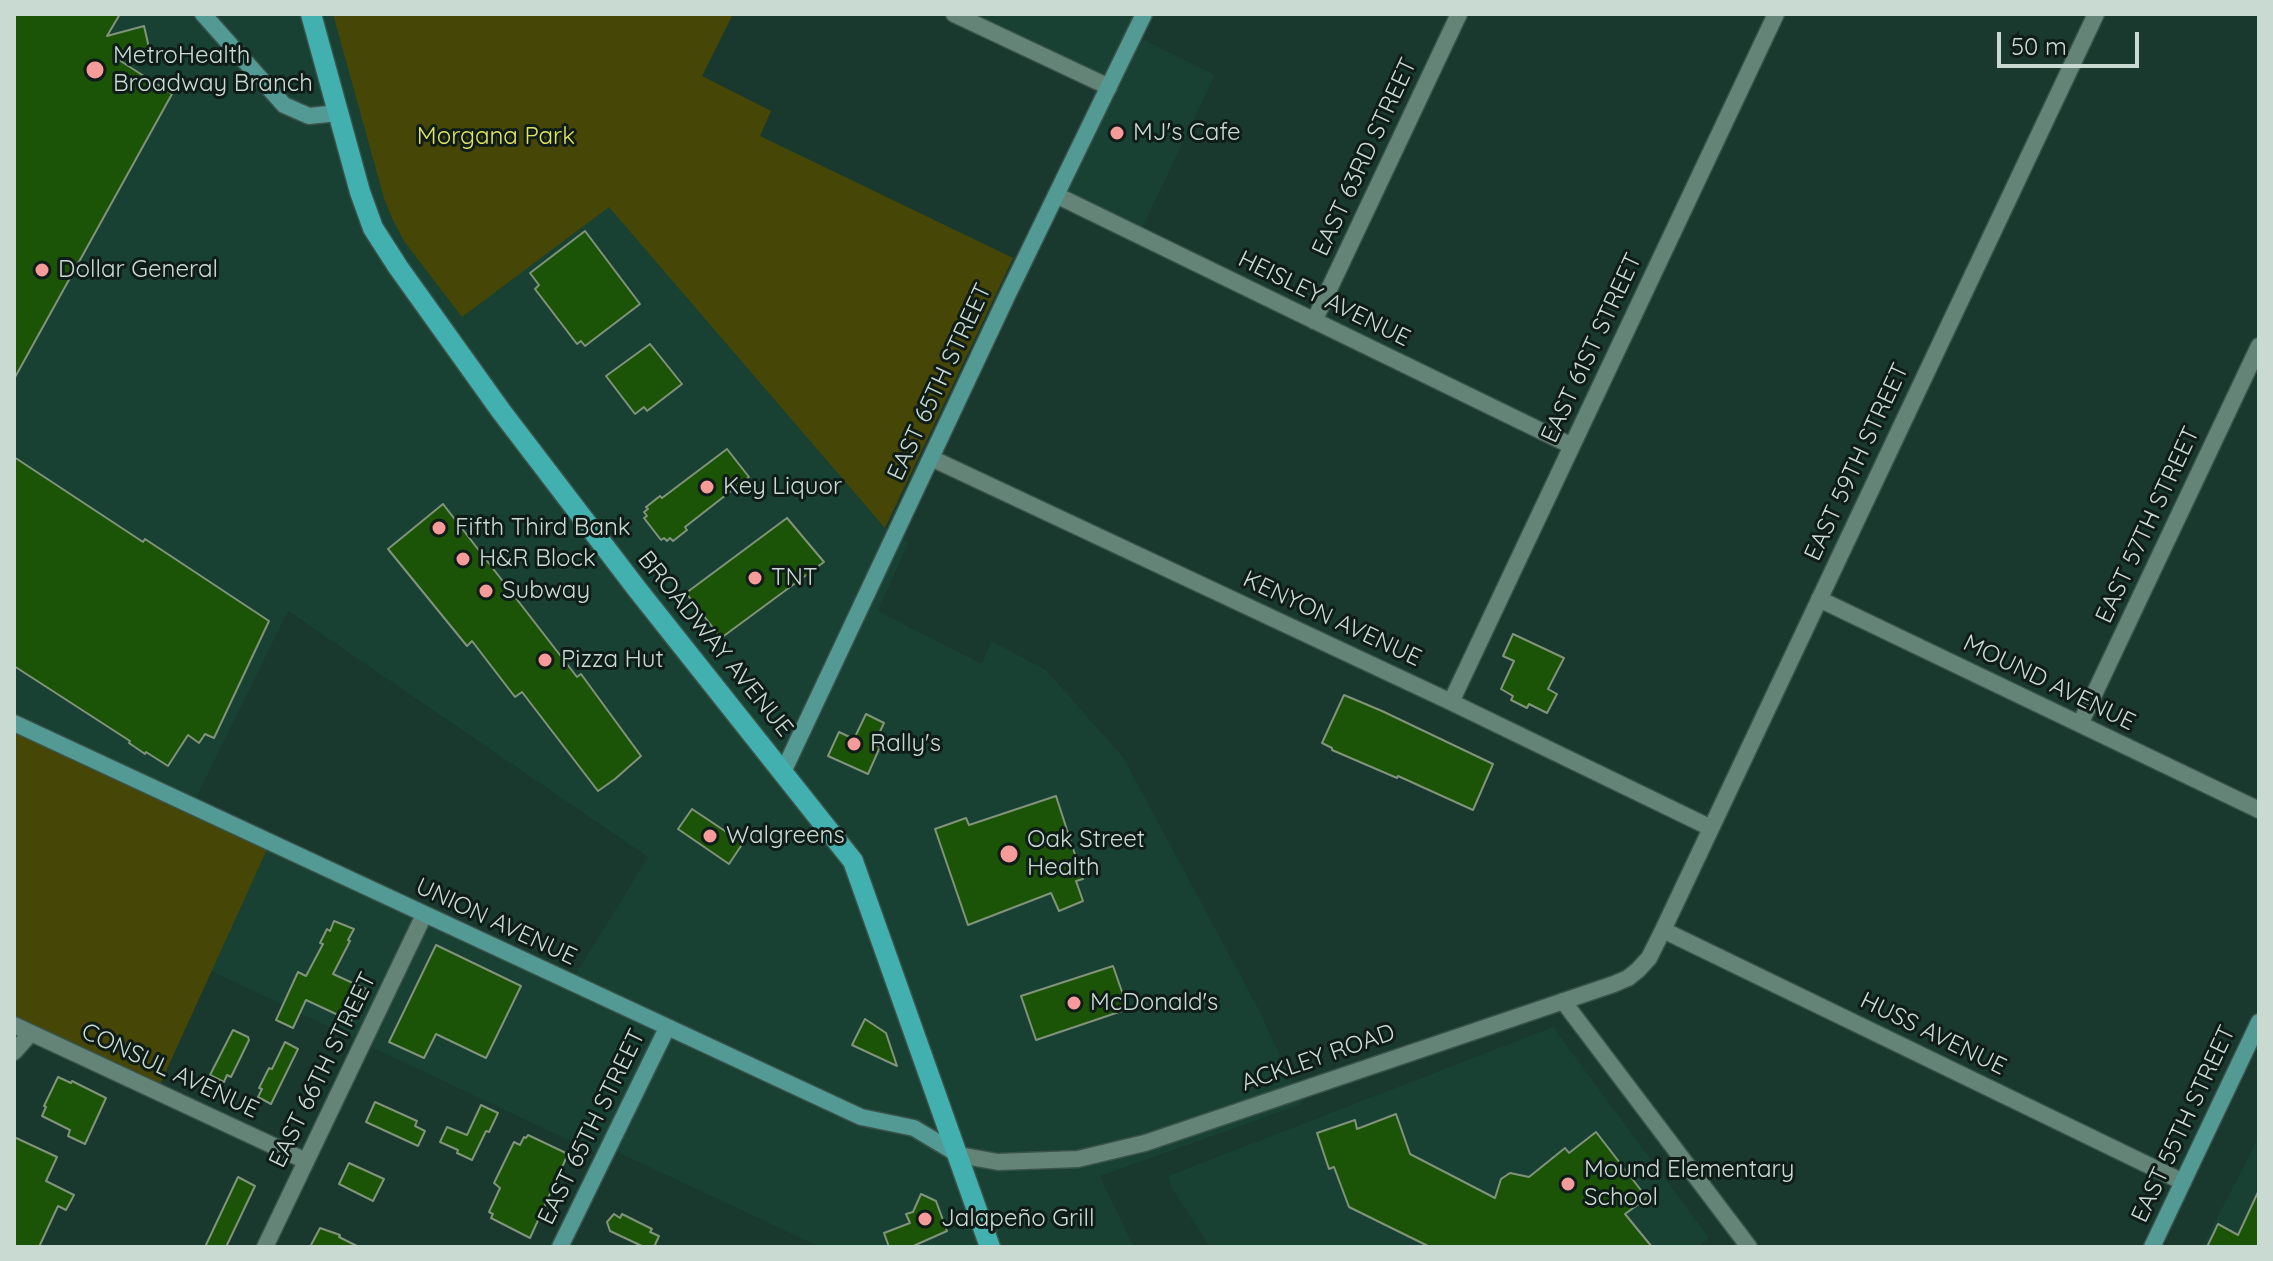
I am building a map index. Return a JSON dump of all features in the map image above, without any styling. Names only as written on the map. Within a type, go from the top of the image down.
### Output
[{"type":"main road","name":"BROADWAY AVENUE","points":[[311,14],[360,192],[373,228],[419,299],[637,589],[853,861],[990,1247]]},
{"type":"street","points":[[203,14],[284,105],[309,116],[338,113]]},
{"type":"street","points":[[954,14],[1109,87]]},
{"type":"street","name":"EAST 65TH STREET","points":[[783,772],[1144,14]]},
{"type":"street","name":"EAST 63RD STREET","points":[[1314,321],[1459,14]]},
{"type":"street","name":"EAST 61ST STREET","points":[[1451,702],[1776,14]]},
{"type":"street","name":"EAST 59TH STREET","points":[[1663,930],[2096,14]]},
{"type":"street","name":"HEISLEY AVENUE","points":[[1056,195],[1572,446]]},
{"type":"street","name":"EAST 57TH STREET","points":[[2080,724],[2259,346]]},
{"type":"street","name":"KENYON AVENUE","points":[[931,458],[1451,702],[1711,828]]},
{"type":"street","name":"MOUND AVENUE","points":[[1819,599],[2259,810]]},
{"type":"street","name":"UNION AVENUE","points":[[14,723],[861,1117],[914,1128],[959,1155]]},
{"type":"street","name":"EAST 66TH STREET","points":[[265,1247],[424,915]]},
{"type":"street","name":"ACKLEY ROAD","points":[[959,1155],[998,1162],[1078,1159],[1145,1143],[1628,978],[1649,958],[1663,930]]},
{"type":"street","name":"HUSS AVENUE","points":[[1663,930],[2183,1182]]},
{"type":"street","points":[[1563,1001],[1749,1247]]},
{"type":"street","name":"EAST 55TH STREET","points":[[2152,1247],[2259,1022]]},
{"type":"street","name":"CONSUL AVENUE","points":[[14,1025],[306,1161]]},
{"type":"street","name":"EAST 65TH STREET","points":[[560,1247],[667,1028]]},
{"type":"street","points":[[14,1052],[31,1033]]},
{"type":"shaded area","points":[[14,14],[733,14],[702,76],[771,111],[760,136],[1013,258],[885,527],[908,543],[878,611],[982,664],[991,641],[1046,670],[1123,757],[1260,1012],[1302,1104],[1100,1176],[1136,1247],[820,1247],[609,1148],[604,1157],[211,971],[270,843],[570,983],[648,857],[288,611],[192,806],[14,723]]},
{"type":"shaded area","points":[[954,14],[1144,14],[1134,35],[1215,75],[1139,235],[1056,195],[1108,86]]},
{"type":"shaded area","points":[[1553,1027],[1709,1238],[1699,1247],[1210,1247],[1171,1187],[1168,1176]]},
{"type":"shaded area","points":[[2259,1137],[2259,1247],[2202,1247],[2234,1185]]},
{"type":"green space","name":"Morgana Park","points":[[333,14],[733,14],[702,76],[771,111],[760,136],[1013,258],[885,528],[609,207],[462,317],[404,241],[392,218]]},
{"type":"green space","points":[[14,723],[270,843],[157,1091],[14,1024]]},
{"type":"building","points":[[14,14],[120,14],[107,36],[144,26],[150,52],[119,60],[172,94],[14,379]]},
{"type":"building","points":[[585,231],[640,304],[585,346],[581,341],[577,344],[535,289],[539,285],[530,273]]},
{"type":"building","points":[[650,344],[682,384],[647,411],[644,407],[635,414],[606,376]]},
{"type":"building","name":"Key Liquor","points":[[727,449],[749,477],[685,527],[687,530],[673,541],[670,538],[661,540],[644,518],[647,516],[644,512],[648,509],[646,507]]},
{"type":"building","points":[[14,457],[269,621],[214,738],[205,734],[199,743],[188,735],[168,766],[145,754],[130,741],[14,666]]},
{"type":"building","points":[[443,504],[577,677],[581,674],[641,756],[598,791],[522,692],[515,697],[472,641],[467,646],[388,549]]},
{"type":"building","name":"TNT","points":[[787,518],[824,562],[721,638],[686,593]]},
{"type":"building","points":[[1513,634],[1564,658],[1548,689],[1557,694],[1547,713],[1511,700],[1513,696],[1501,689],[1514,661],[1503,656]]},
{"type":"building","points":[[1344,695],[1493,764],[1473,810],[1322,743]]},
{"type":"building","name":"Rally's","points":[[866,714],[884,723],[874,744],[880,747],[868,774],[828,756],[839,732],[854,739]]},
{"type":"building","name":"Oak Street Health","points":[[1056,796],[1083,879],[1076,881],[1083,901],[1059,911],[1051,893],[968,925],[935,829],[966,818],[969,825]]},
{"type":"building","name":"Walgreens","points":[[692,809],[743,843],[729,864],[678,829]]},
{"type":"building","points":[[334,921],[354,929],[333,974],[366,989],[351,1021],[306,1000],[293,1028],[276,1020],[298,972],[306,976],[323,944],[320,943],[327,929],[330,931]]},
{"type":"building","points":[[436,945],[521,986],[486,1058],[436,1034],[424,1058],[389,1042]]},
{"type":"building","name":"McDonald's","points":[[1113,966],[1128,1009],[1036,1040],[1021,996]]},
{"type":"building","points":[[865,1019],[886,1033],[897,1066],[852,1045]]},
{"type":"building","points":[[233,1030],[249,1040],[231,1077],[227,1075],[224,1082],[210,1075]]},
{"type":"building","points":[[285,1042],[298,1049],[271,1104],[258,1097],[262,1089],[259,1088]]},
{"type":"building","points":[[58,1077],[106,1098],[85,1144],[68,1136],[70,1130],[42,1116]]},
{"type":"building","points":[[375,1102],[417,1121],[415,1126],[425,1131],[418,1146],[366,1122]]},
{"type":"building","points":[[481,1105],[498,1113],[472,1160],[440,1142],[447,1127],[467,1135]]},
{"type":"building","name":"Mound Elementary School","points":[[1396,1114],[1410,1154],[1495,1198],[1501,1179],[1510,1173],[1529,1177],[1565,1148],[1569,1153],[1596,1132],[1647,1198],[1625,1214],[1652,1247],[1430,1247],[1349,1207],[1334,1167],[1329,1169],[1317,1133],[1355,1120],[1357,1129]]},
{"type":"building","points":[[528,1135],[568,1154],[530,1238],[491,1218],[493,1214],[489,1212],[500,1188],[494,1183],[514,1142],[520,1145]]},
{"type":"building","points":[[14,1137],[57,1157],[46,1181],[74,1195],[66,1210],[58,1206],[39,1247],[14,1247]]},
{"type":"building","points":[[349,1163],[384,1179],[373,1201],[339,1184]]},
{"type":"building","points":[[238,1177],[255,1186],[226,1247],[205,1247]]},
{"type":"building","points":[[2259,1190],[2259,1247],[2207,1247],[2218,1224],[2238,1235]]},
{"type":"building","name":"Jalapeño Grill","points":[[921,1194],[936,1201],[947,1231],[911,1247],[889,1247],[884,1233],[910,1223],[906,1214],[913,1212]]},
{"type":"building","points":[[614,1214],[620,1218],[622,1214],[652,1229],[650,1232],[659,1236],[654,1247],[644,1247],[610,1231],[607,1222]]},
{"type":"building","points":[[320,1228],[340,1235],[359,1247],[310,1247]]},
{"type":"place","name":"MetroHealth Broadway Branch","points":[[95,70]]},
{"type":"place","name":"MJ's Cafe","points":[[1117,133]]},
{"type":"place","name":"Dollar General","points":[[42,270]]},
{"type":"place","name":"Key Liquor","points":[[707,487]]},
{"type":"place","name":"Fifth Third Bank","points":[[439,528]]},
{"type":"place","name":"H&R Block","points":[[463,559]]},
{"type":"place","name":"TNT","points":[[755,578]]},
{"type":"place","name":"Subway","points":[[486,591]]},
{"type":"place","name":"Pizza Hut","points":[[545,660]]},
{"type":"place","name":"Rally's","points":[[854,744]]},
{"type":"place","name":"Walgreens","points":[[710,836]]},
{"type":"place","name":"Oak Street Health","points":[[1009,854]]},
{"type":"place","name":"McDonald's","points":[[1074,1003]]},
{"type":"place","name":"Mound Elementary School","points":[[1568,1184]]},
{"type":"place","name":"Jalapeño Grill","points":[[925,1219]]}]
